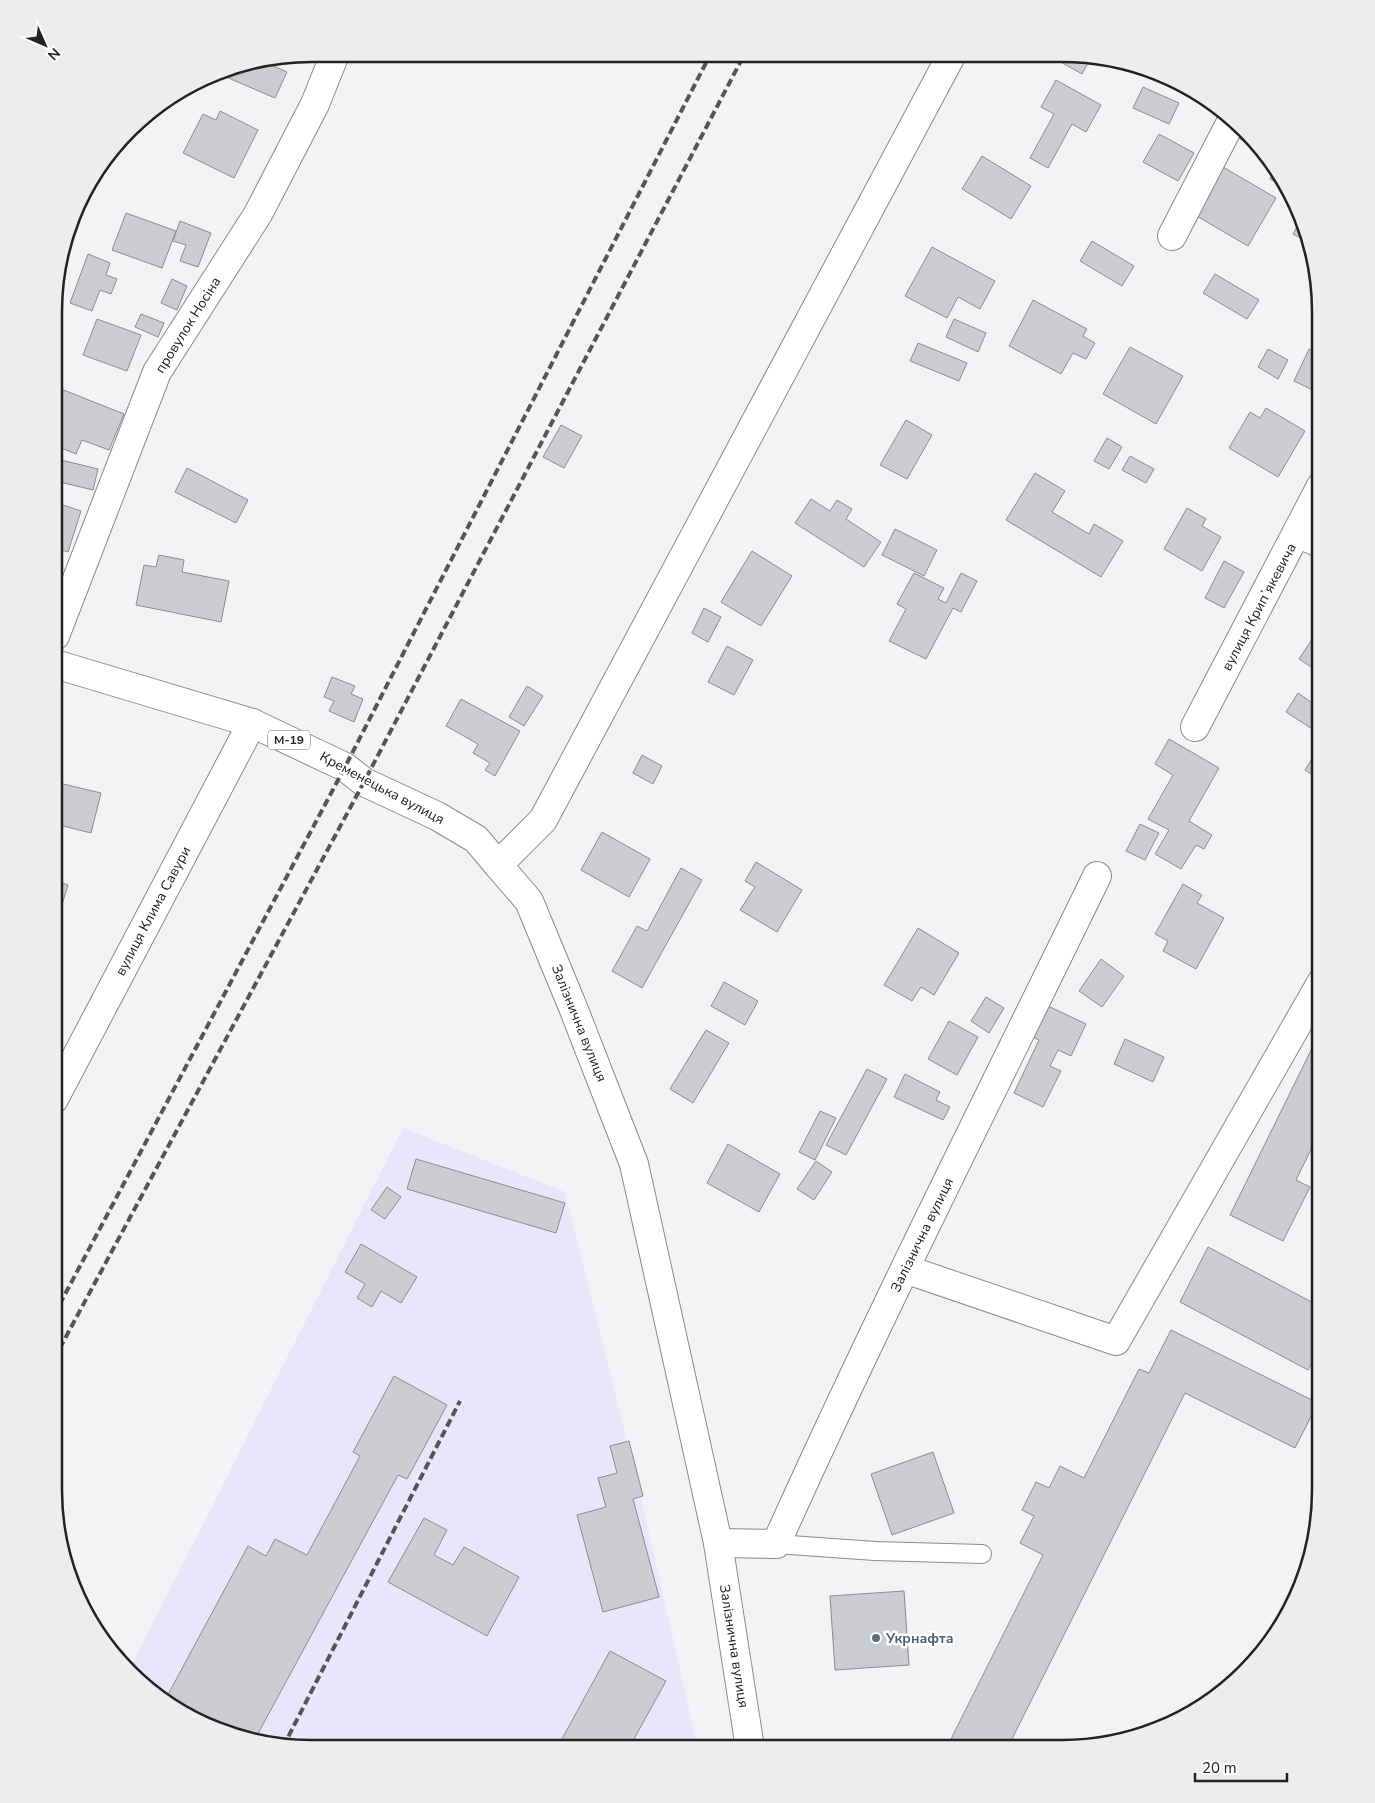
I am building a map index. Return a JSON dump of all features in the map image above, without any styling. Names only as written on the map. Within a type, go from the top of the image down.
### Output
[{"type":"main road","name":"провулок Носіна","points":[[62,618],[157,372],[258,214],[315,104],[331,62]]},
{"type":"main road","points":[[498,865],[543,820],[948,62]]},
{"type":"main road","points":[[1172,236],[1229,127]]},
{"type":"main road","name":"вулиця Крипʼякевича","points":[[1195,727],[1310,538]]},
{"type":"main road","name":"Кременецька вулиця","points":[[62,666],[252,723],[345,767],[364,782],[437,816],[476,839],[498,865]]},
{"type":"main road","name":"вулиця Клима Савури","points":[[62,1084],[252,723]]},
{"type":"main road","name":"Залізнична вулиця","points":[[498,865],[529,901],[634,1164],[718,1543],[749,1740]]},
{"type":"main road","name":"Залізнична вулиця","points":[[776,1544],[820,1446],[905,1269],[1097,876]]},
{"type":"main road","points":[[905,1269],[1116,1341],[1312,999]]},
{"type":"main road","points":[[718,1543],[776,1544]]},
{"type":"lane","points":[[776,1544],[875,1551],[982,1554]]},
{"type":"shaded area","points":[[403,1128],[565,1192],[640,1494],[696,1740],[296,1740],[264,1736],[232,1727],[187,1707],[160,1689],[133,1663]]},
{"type":"building","points":[[1061,62],[1088,64],[1082,74]]},
{"type":"building","points":[[273,66],[287,72],[275,98],[228,78]]},
{"type":"building","points":[[1056,80],[1101,105],[1086,132],[1072,124],[1048,168],[1030,158],[1054,114],[1041,107]]},
{"type":"building","points":[[1143,87],[1179,103],[1169,124],[1133,108]]},
{"type":"building","points":[[220,111],[258,130],[234,178],[183,153],[203,114],[216,120]]},
{"type":"building","points":[[1231,129],[1243,140],[1229,133]]},
{"type":"building","points":[[1159,134],[1194,153],[1178,181],[1143,162]]},
{"type":"building","points":[[982,156],[1031,186],[1011,219],[962,189]]},
{"type":"building","points":[[1223,167],[1276,198],[1248,246],[1195,215]]},
{"type":"building","points":[[126,213],[176,231],[162,268],[112,250]]},
{"type":"building","points":[[180,221],[211,233],[198,267],[180,261],[186,245],[173,241]]},
{"type":"building","points":[[1297,227],[1301,238],[1293,234]]},
{"type":"building","points":[[1092,241],[1134,266],[1122,286],[1080,261]]},
{"type":"building","points":[[932,247],[995,281],[980,309],[958,297],[947,318],[905,296]]},
{"type":"building","points":[[88,254],[110,263],[106,275],[117,279],[111,294],[100,290],[92,311],[70,303]]},
{"type":"building","points":[[1215,274],[1259,300],[1247,319],[1203,293]]},
{"type":"building","points":[[172,279],[187,286],[177,310],[161,303]]},
{"type":"building","points":[[1033,300],[1087,329],[1083,336],[1095,343],[1086,359],[1073,353],[1061,374],[1009,346]]},
{"type":"building","points":[[141,314],[164,323],[158,337],[135,327]]},
{"type":"building","points":[[97,319],[141,335],[127,371],[83,355]]},
{"type":"building","points":[[954,319],[986,333],[978,352],[946,337]]},
{"type":"building","points":[[918,343],[967,363],[959,381],[910,361]]},
{"type":"building","points":[[1130,347],[1183,376],[1156,424],[1103,394]]},
{"type":"building","points":[[1268,349],[1288,360],[1278,379],[1258,367]]},
{"type":"building","points":[[1309,349],[1312,350],[1312,390],[1294,381]]},
{"type":"building","points":[[62,389],[124,414],[109,450],[82,440],[76,454],[62,448]]},
{"type":"building","points":[[1266,408],[1305,431],[1278,477],[1229,448],[1250,412],[1260,418]]},
{"type":"building","points":[[906,420],[932,435],[907,479],[880,465]]},
{"type":"building","points":[[561,425],[582,436],[564,468],[543,457]]},
{"type":"building","points":[[1107,438],[1122,447],[1109,469],[1094,461]]},
{"type":"building","points":[[1130,456],[1154,469],[1146,483],[1122,470]]},
{"type":"building","points":[[62,460],[98,469],[93,490],[62,482]]},
{"type":"building","points":[[187,468],[248,500],[236,523],[175,492]]},
{"type":"building","points":[[1035,473],[1065,491],[1052,512],[1089,534],[1094,524],[1123,541],[1101,577],[1006,520]]},
{"type":"building","points":[[811,499],[830,511],[837,500],[852,509],[846,519],[881,542],[864,567],[795,523]]},
{"type":"building","points":[[63,505],[81,511],[68,552],[62,550]]},
{"type":"building","points":[[1187,508],[1206,519],[1202,526],[1221,537],[1202,571],[1164,549]]},
{"type":"building","points":[[895,529],[937,550],[924,576],[882,555]]},
{"type":"building","points":[[752,551],[792,576],[761,626],[721,602]]},
{"type":"building","points":[[159,555],[184,560],[182,572],[229,581],[221,622],[136,605],[144,565],[156,567]]},
{"type":"building","points":[[1224,561],[1244,572],[1224,608],[1205,598]]},
{"type":"building","points":[[914,573],[944,588],[938,599],[946,603],[961,573],[977,581],[961,612],[953,608],[926,659],[889,641],[906,609],[897,604]]},
{"type":"building","points":[[704,608],[721,617],[708,642],[692,633]]},
{"type":"building","points":[[1312,640],[1312,667],[1299,659]]},
{"type":"building","points":[[727,646],[753,660],[734,695],[708,682]]},
{"type":"building","points":[[332,677],[355,686],[351,694],[363,699],[354,722],[329,711],[334,701],[324,697]]},
{"type":"building","points":[[527,686],[543,696],[524,726],[509,717]]},
{"type":"building","points":[[1298,693],[1312,703],[1312,729],[1286,712]]},
{"type":"building","points":[[461,699],[520,731],[495,776],[485,770],[490,763],[473,753],[478,744],[446,726]]},
{"type":"building","points":[[1169,739],[1219,768],[1189,821],[1212,835],[1204,849],[1196,845],[1181,869],[1155,854],[1169,830],[1148,819],[1173,775],[1155,764]]},
{"type":"building","points":[[642,755],[662,766],[653,784],[633,773]]},
{"type":"building","points":[[1312,759],[1312,775],[1305,770]]},
{"type":"building","points":[[62,784],[101,793],[91,833],[62,826]]},
{"type":"building","points":[[1140,824],[1159,833],[1145,860],[1126,851]]},
{"type":"building","points":[[602,832],[650,859],[629,897],[581,870]]},
{"type":"building","points":[[756,862],[802,890],[777,932],[740,910],[755,887],[745,881]]},
{"type":"building","points":[[681,868],[702,880],[642,988],[612,971],[637,926],[647,931]]},
{"type":"building","points":[[62,883],[68,885],[62,904]]},
{"type":"building","points":[[1183,884],[1202,895],[1197,903],[1224,918],[1196,969],[1163,951],[1168,941],[1155,934]]},
{"type":"building","points":[[918,928],[959,953],[934,995],[921,987],[912,1001],[884,985]]},
{"type":"building","points":[[1101,959],[1124,976],[1102,1007],[1079,991]]},
{"type":"building","points":[[724,982],[758,1001],[745,1025],[711,1006]]},
{"type":"building","points":[[986,997],[1004,1008],[989,1033],[971,1021]]},
{"type":"building","points":[[1046,1005],[1086,1024],[1071,1056],[1058,1050],[1050,1066],[1061,1071],[1043,1107],[1014,1093],[1039,1040],[1031,1036]]},
{"type":"building","points":[[949,1021],[978,1037],[957,1075],[928,1059]]},
{"type":"building","points":[[706,1030],[729,1043],[693,1103],[670,1089]]},
{"type":"building","points":[[1125,1039],[1164,1057],[1153,1082],[1114,1064]]},
{"type":"building","points":[[1312,1048],[1312,1147],[1296,1180],[1310,1187],[1283,1241],[1230,1215]]},
{"type":"building","points":[[867,1069],[887,1079],[846,1155],[826,1145]]},
{"type":"building","points":[[905,1074],[940,1092],[936,1100],[950,1107],[943,1120],[894,1097]]},
{"type":"building","points":[[820,1111],[836,1118],[815,1160],[799,1152]]},
{"type":"building","points":[[728,1144],[780,1174],[759,1212],[707,1183]]},
{"type":"building","points":[[416,1159],[565,1203],[556,1233],[407,1189]]},
{"type":"building","points":[[816,1161],[832,1172],[814,1200],[797,1189]]},
{"type":"building","points":[[387,1187],[401,1197],[385,1219],[371,1210]]},
{"type":"building","points":[[361,1244],[417,1277],[401,1303],[381,1291],[372,1307],[357,1298],[365,1284],[345,1272]]},
{"type":"building","points":[[1208,1247],[1312,1302],[1312,1363],[1308,1370],[1180,1302]]},
{"type":"building","points":[[1171,1330],[1312,1400],[1312,1415],[1295,1448],[1185,1393],[1012,1740],[950,1740],[1043,1555],[1020,1543],[1034,1516],[1022,1510],[1036,1482],[1049,1488],[1060,1466],[1084,1478],[1139,1369],[1149,1373]]},
{"type":"building","points":[[394,1376],[447,1405],[407,1479],[398,1475],[258,1734],[202,1715],[168,1694],[248,1546],[266,1556],[275,1539],[307,1555],[360,1456],[353,1452]]},
{"type":"building","points":[[629,1441],[643,1496],[633,1499],[659,1597],[603,1612],[577,1515],[606,1507],[598,1478],[617,1473],[610,1446]]},
{"type":"building","points":[[933,1452],[954,1513],[892,1535],[871,1474]]},
{"type":"building","points":[[424,1518],[447,1530],[434,1555],[453,1565],[464,1547],[519,1577],[487,1636],[388,1582]]},
{"type":"building","points":[[904,1591],[909,1665],[835,1670],[830,1596]]},
{"type":"building","points":[[610,1651],[666,1681],[633,1740],[561,1740]]},
{"type":"railway","points":[[62,1300],[345,767],[706,62]]},
{"type":"railway","points":[[62,1344],[364,782],[740,62]]},
{"type":"railway","points":[[287,1739],[460,1401]]},
{"type":"place","name":"Укрнафта","points":[[876,1638]]}]
